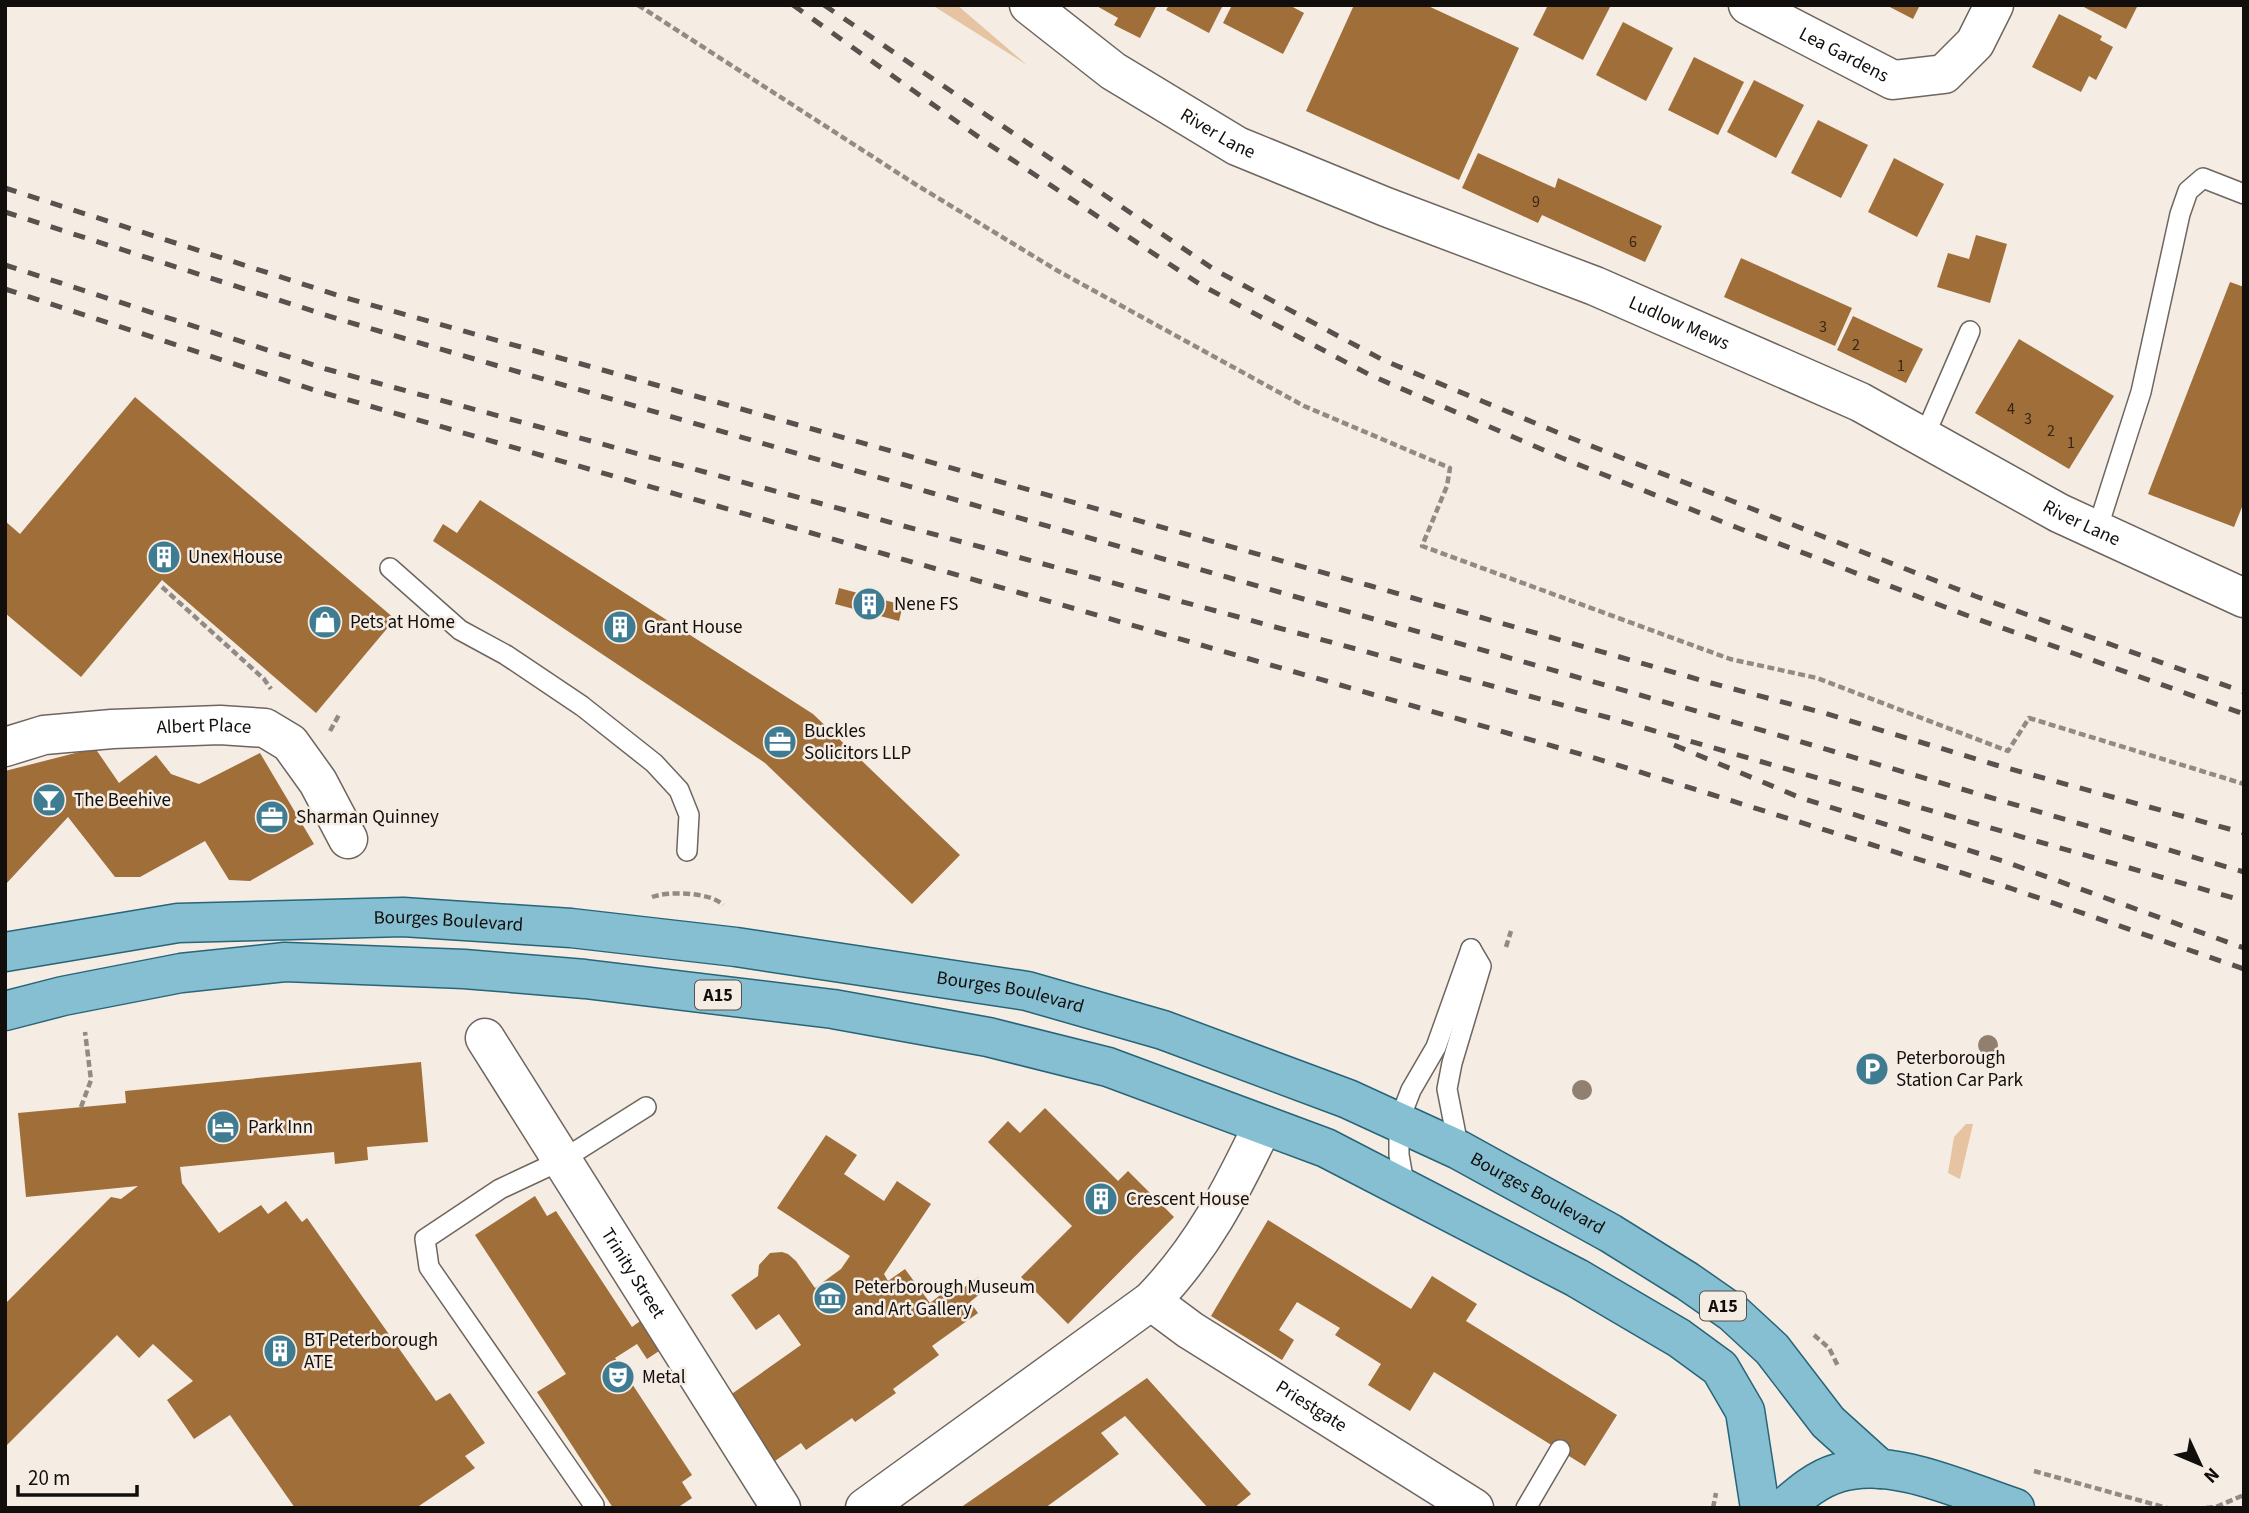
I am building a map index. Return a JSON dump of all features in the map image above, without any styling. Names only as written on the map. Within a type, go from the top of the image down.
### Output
[{"type":"main road","name":"Bourges Boulevard","points":[[5,952],[178,923],[403,917],[571,928],[736,947],[1054,997],[1163,1030],[1316,1086],[1399,1121],[1459,1150],[1610,1233],[1733,1313],[1772,1349],[1828,1422],[1880,1469]]},
{"type":"main road","name":"A15","points":[[5,1011],[63,996],[181,973],[285,962],[464,968],[832,1009],[988,1037],[1108,1066],[1326,1149],[1577,1278],[1679,1338],[1720,1368],[1745,1411],[1760,1508]]},
{"type":"main road","points":[[1784,1508],[1812,1485],[1837,1473],[1864,1468],[1906,1472],[2015,1508]]},
{"type":"street","name":"River Lane","points":[[1029,5],[1113,71],[1237,146],[1427,222]]},
{"type":"street","name":"Lea Gardens","points":[[1748,5],[1893,80],[1944,74],[1975,43],[1994,5]]},
{"type":"street","name":"Ludlow Mews","points":[[1427,222],[1595,286],[1860,402],[1924,437]]},
{"type":"street","name":"River Lane","points":[[1924,437],[2059,513],[2244,598]]},
{"type":"street","name":"Albert Place","points":[[5,747],[44,735],[112,729],[220,725],[265,728],[290,743],[318,782],[348,839]]},
{"type":"street","name":"Trinity Street","points":[[485,1038],[781,1508]]},
{"type":"street","points":[[865,1508],[1151,1301],[1176,1275],[1228,1198],[1263,1125]]},
{"type":"street","name":"Priestgate","points":[[1151,1301],[1190,1330],[1474,1508]]},
{"type":"lane","points":[[2097,530],[2141,391],[2180,214],[2188,191],[2203,178],[2244,194]]},
{"type":"lane","points":[[1924,437],[1970,331]]},
{"type":"lane","points":[[390,568],[460,630],[506,655],[582,706],[654,763],[680,790],[689,815],[687,852]]},
{"type":"lane","points":[[1405,1190],[1399,1155],[1399,1121],[1412,1090],[1436,1047],[1471,948],[1481,966],[1452,1063],[1447,1090],[1459,1150]]},
{"type":"lane","points":[[594,1505],[429,1267],[425,1239],[500,1189],[562,1160],[646,1107]]},
{"type":"lane","points":[[1526,1508],[1560,1450]]},
{"type":"path","points":[[638,5],[915,184],[1058,271],[1304,406],[1450,468],[1447,486],[1422,546],[1730,659],[1817,678],[2008,751],[2029,718],[2244,784]]},
{"type":"path","points":[[162,587],[264,680]]},
{"type":"path","points":[[328,736],[340,713]]},
{"type":"path","points":[[661,893],[683,893],[718,899]]},
{"type":"path","points":[[81,1107],[91,1080],[85,1031]]},
{"type":"path","points":[[1829,1348],[1841,1372]]},
{"type":"path","points":[[2024,1468],[2167,1508]]},
{"type":"path","points":[[2206,1508],[2216,1507],[2244,1495]]},
{"type":"shaded area","points":[[932,5],[957,5],[1027,65]]},
{"type":"shaded area","points":[[1966,1124],[1973,1124],[1960,1179],[1948,1173],[1954,1137]]},
{"type":"building","points":[[1095,5],[1157,5],[1140,38],[1114,25],[1118,18]]},
{"type":"building","points":[[1169,5],[1223,5],[1209,33],[1166,10]]},
{"type":"building","points":[[1232,5],[1289,5],[1304,13],[1283,54],[1223,23]]},
{"type":"building","points":[[1354,5],[1426,5],[1519,48],[1459,180],[1306,111]]},
{"type":"building","points":[[1548,5],[1610,7],[1583,60],[1533,35]]},
{"type":"building","points":[[1886,5],[1920,5],[1913,19]]},
{"type":"building","points":[[2080,5],[2138,5],[2126,29]]},
{"type":"building","points":[[2059,14],[2102,36],[2100,40],[2113,47],[2096,80],[2089,76],[2081,92],[2032,67]]},
{"type":"building","points":[[1623,22],[1673,48],[1646,101],[1596,75]]},
{"type":"building","points":[[1694,57],[1744,82],[1718,135],[1668,110]]},
{"type":"building","points":[[1754,80],[1804,105],[1776,158],[1727,132]]},
{"type":"building","points":[[1818,120],[1868,145],[1841,198],[1791,173]]},
{"type":"building","points":[[1478,153],[1555,188],[1558,178],[1662,226],[1645,262],[1542,215],[1538,223],[1462,188]]},
{"type":"building","points":[[1894,158],[1944,184],[1917,237],[1868,212]]},
{"type":"building","points":[[1976,235],[2007,244],[1990,303],[1937,287],[1948,253],[1969,259]]},
{"type":"building","points":[[1741,258],[1852,308],[1835,346],[1724,297]]},
{"type":"building","points":[[2230,282],[2244,287],[2244,502],[2234,527],[2148,494]]},
{"type":"building","points":[[1853,316],[1923,349],[1906,383],[1837,350]]},
{"type":"building","points":[[2019,339],[2114,396],[2069,469],[1975,413]]},
{"type":"building","name":"Unex House","points":[[135,397],[395,619],[316,713],[162,580],[81,677],[5,613],[5,521],[20,534]]},
{"type":"building","name":"Grant House","points":[[480,500],[813,714],[960,855],[912,904],[765,763],[433,541],[443,524],[457,533]]},
{"type":"building","name":"Nene FS","points":[[839,588],[903,605],[899,621],[835,604]]},
{"type":"building","points":[[95,748],[119,783],[156,755],[171,774],[199,784],[260,753],[314,844],[250,881],[229,880],[205,841],[140,877],[115,877],[68,817],[5,885],[5,771]]},
{"type":"building","name":"BT Peterborough ATE","points":[[421,1062],[428,1142],[367,1147],[368,1160],[335,1164],[334,1152],[180,1167],[182,1183],[219,1233],[261,1205],[268,1214],[286,1201],[302,1222],[307,1218],[436,1401],[450,1393],[485,1443],[465,1456],[475,1468],[416,1508],[295,1508],[230,1415],[194,1439],[167,1400],[193,1381],[153,1344],[139,1358],[117,1335],[5,1447],[5,1304],[111,1197],[121,1199],[138,1186],[26,1197],[18,1113],[126,1103],[125,1091]]},
{"type":"building","name":"Crescent House","points":[[1045,1108],[1118,1181],[1128,1171],[1174,1217],[1068,1324],[1021,1277],[1072,1226],[988,1142],[1008,1121],[1020,1133]]},
{"type":"building","name":"Peterborough Museum and Art Gallery","points":[[826,1135],[857,1155],[844,1174],[884,1201],[897,1181],[931,1204],[884,1274],[888,1281],[905,1269],[930,1303],[957,1282],[962,1289],[978,1277],[986,1289],[970,1302],[978,1313],[932,1346],[939,1355],[893,1389],[896,1393],[855,1422],[852,1418],[806,1450],[801,1443],[772,1463],[726,1398],[801,1345],[779,1314],[756,1330],[731,1295],[758,1276],[759,1265],[770,1253],[788,1254],[815,1288],[841,1269],[850,1256],[777,1208]]},
{"type":"building","points":[[535,1196],[547,1216],[556,1211],[632,1327],[643,1319],[662,1349],[647,1359],[637,1344],[615,1358],[692,1475],[682,1482],[692,1498],[677,1508],[613,1508],[537,1392],[566,1374],[475,1235]]},
{"type":"building","points":[[1268,1220],[1411,1309],[1432,1276],[1477,1304],[1466,1321],[1617,1415],[1585,1466],[1434,1372],[1410,1411],[1368,1385],[1381,1364],[1335,1335],[1340,1328],[1297,1302],[1279,1330],[1294,1340],[1282,1360],[1211,1316]]},
{"type":"building","points":[[1147,1378],[1251,1494],[1234,1508],[1208,1508],[1125,1416],[1101,1433],[1119,1454],[1045,1508],[960,1508]]},
{"type":"railway","points":[[793,5],[987,143],[1201,285],[1370,375],[1562,458],[1738,528],[1966,615],[2244,714]]},
{"type":"railway","points":[[824,5],[1215,270],[1383,360],[1571,438],[1975,596],[2244,692]]},
{"type":"railway","points":[[5,188],[343,297],[2244,833]]},
{"type":"railway","points":[[5,212],[338,319],[2244,872]]},
{"type":"railway","points":[[5,265],[326,369],[1610,718],[2244,901]]},
{"type":"railway","points":[[5,289],[314,390],[1608,762],[2010,888],[2244,969]]},
{"type":"railway","points":[[1674,745],[1801,798],[2003,861],[2244,948]]},
{"type":"place","name":"Unex House","points":[[164,557]]},
{"type":"place","name":"Nene FS","points":[[869,604]]},
{"type":"place","name":"Pets at Home","points":[[325,622]]},
{"type":"place","name":"Grant House","points":[[620,627]]},
{"type":"place","name":"Buckles Solicitors LLP","points":[[780,742]]},
{"type":"place","name":"The Beehive","points":[[49,800]]},
{"type":"place","name":"Sharman Quinney","points":[[272,817]]},
{"type":"place","name":"Peterborough Station Car Park","points":[[1872,1069]]},
{"type":"place","name":"Park Inn","points":[[223,1127]]},
{"type":"place","name":"Crescent House","points":[[1101,1199]]},
{"type":"place","name":"Peterborough Museum and Art Gallery","points":[[830,1298]]},
{"type":"place","name":"BT Peterborough ATE","points":[[280,1351]]},
{"type":"place","name":"Metal","points":[[618,1377]]}]
